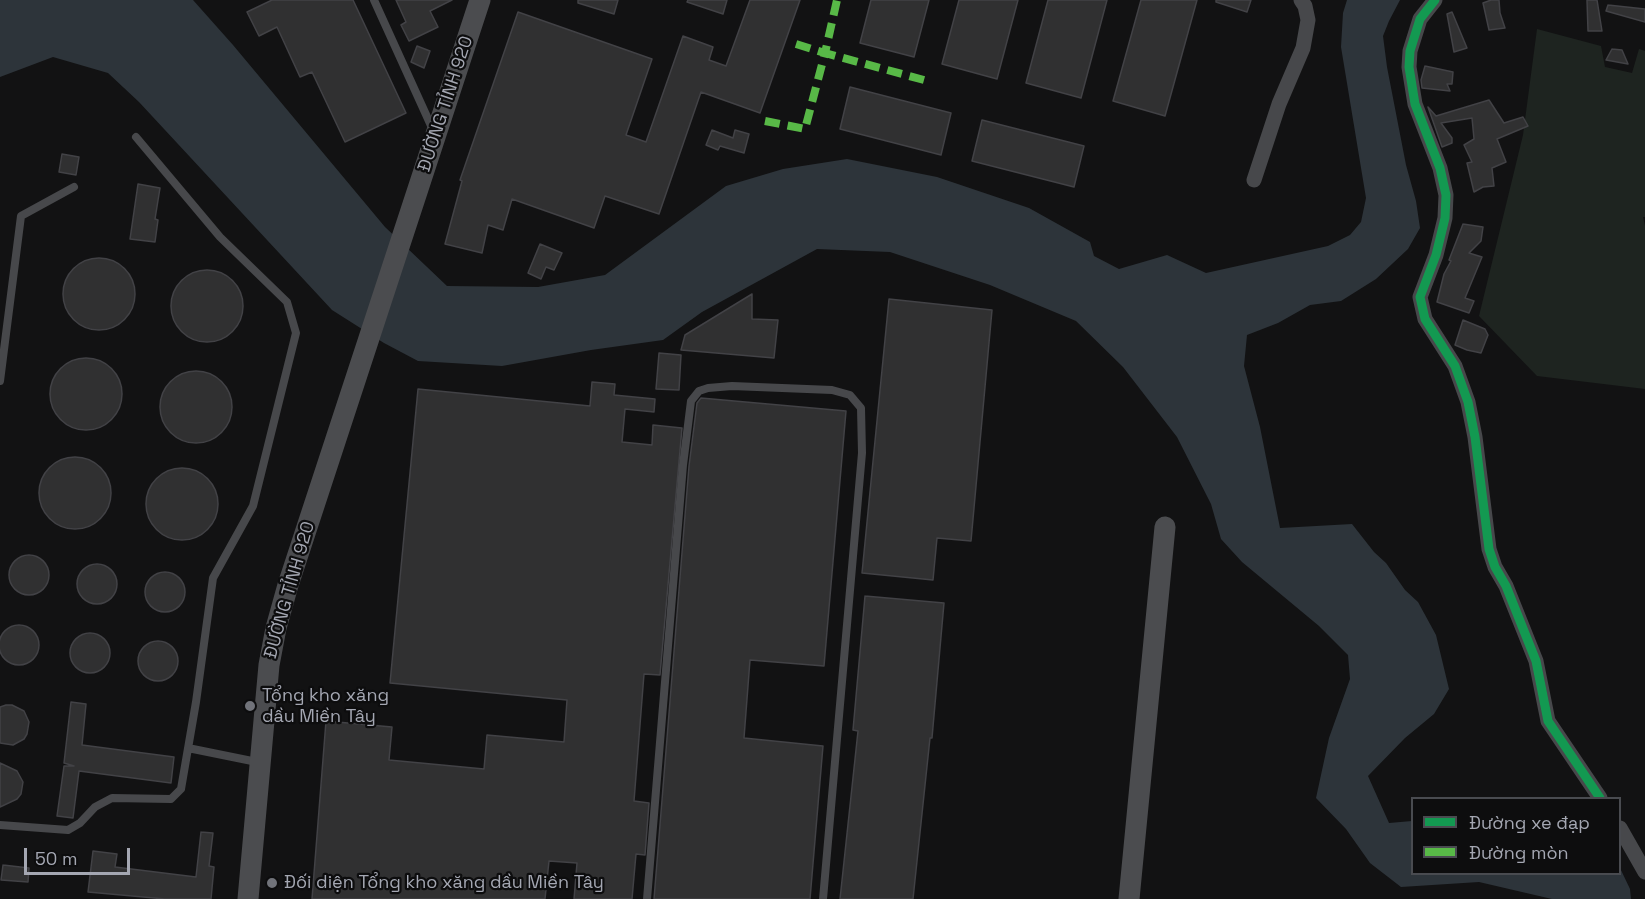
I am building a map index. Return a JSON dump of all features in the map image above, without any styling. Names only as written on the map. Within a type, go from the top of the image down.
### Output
[{"type":"main road","name":"ĐƯỜNG TỈNH 920","points":[[248,899],[269,665],[276,628],[480,0]]},
{"type":"main road","points":[[1129,899],[1165,527]]},
{"type":"street","points":[[1254,180],[1279,104],[1303,48],[1308,20],[1301,0]]},
{"type":"street","points":[[1435,0],[1420,19],[1410,51],[1409,67],[1415,104],[1440,168],[1446,195],[1445,218],[1439,245],[1420,297],[1425,319],[1455,366],[1468,402],[1475,436],[1489,549],[1536,661],[1548,721],[1599,797]]},
{"type":"street","points":[[1621,830],[1645,872]]},
{"type":"lane","points":[[374,0],[436,136]]},
{"type":"lane","points":[[0,825],[68,830],[80,823],[95,807],[112,798],[171,798],[181,789],[213,578],[253,506],[296,333],[287,302],[220,237],[136,137]]},
{"type":"lane","points":[[0,381],[21,216],[74,187]]},
{"type":"lane","points":[[646,899],[683,465],[691,401],[699,391],[708,388],[732,387],[832,390],[850,395],[861,408],[862,453],[823,899]]},
{"type":"lane","points":[[188,748],[261,762]]},
{"type":"shaded area","points":[[0,0],[193,0],[385,227],[447,286],[538,287],[605,275],[726,186],[783,169],[847,159],[937,177],[1029,208],[1090,242],[1094,256],[1119,269],[1167,255],[1206,273],[1328,246],[1350,235],[1361,222],[1366,198],[1341,47],[1343,13],[1347,0],[1400,0],[1383,36],[1387,67],[1420,228],[1408,249],[1376,279],[1341,301],[1310,305],[1278,323],[1247,335],[1244,366],[1260,427],[1280,528],[1352,524],[1374,552],[1386,563],[1405,590],[1418,602],[1436,635],[1449,689],[1434,714],[1405,738],[1368,776],[1389,823],[1411,821],[1411,875],[1621,875],[1621,870],[1630,889],[1631,899],[1552,899],[1479,882],[1401,887],[1370,863],[1346,829],[1316,798],[1329,738],[1350,679],[1348,655],[1319,626],[1242,562],[1221,539],[1211,504],[1177,437],[1123,367],[1076,321],[990,285],[890,252],[817,249],[702,312],[663,340],[502,366],[418,361],[384,343],[332,310],[139,102],[108,73],[53,57],[0,77]]},
{"type":"shaded area","points":[[1537,29],[1601,46],[1605,67],[1632,73],[1639,49],[1645,51],[1645,217],[1643,217],[1645,226],[1645,389],[1537,376],[1479,316],[1523,135]]},
{"type":"building","points":[[272,0],[353,0],[406,113],[345,142],[312,72],[300,77],[277,27],[259,36],[247,12]]},
{"type":"building","points":[[396,0],[452,0],[430,11],[438,27],[409,41],[401,25],[406,22]]},
{"type":"building","points":[[578,0],[618,0],[614,14],[578,3]]},
{"type":"building","points":[[688,0],[727,0],[723,14],[687,2]]},
{"type":"building","points":[[750,0],[800,0],[760,113],[701,92],[659,214],[605,196],[594,228],[512,199],[503,230],[488,225],[482,253],[445,244],[462,181],[460,180],[518,12],[652,59],[626,135],[646,142],[683,36],[713,47],[709,60],[726,66]]},
{"type":"building","points":[[871,0],[929,0],[914,57],[860,43]]},
{"type":"building","points":[[959,0],[1018,0],[997,79],[942,64]]},
{"type":"building","points":[[1048,0],[1107,0],[1081,98],[1026,83]]},
{"type":"building","points":[[1141,0],[1197,0],[1165,116],[1113,101]]},
{"type":"building","points":[[1216,0],[1251,0],[1247,12],[1216,2]]},
{"type":"building","points":[[1499,0],[1505,28],[1489,30],[1483,3]]},
{"type":"building","points":[[1587,0],[1597,0],[1602,31],[1588,31]]},
{"type":"building","points":[[1608,5],[1645,9],[1645,22],[1606,11]]},
{"type":"building","points":[[1452,12],[1467,48],[1454,52],[1447,14]]},
{"type":"building","points":[[417,46],[430,51],[424,68],[411,62]]},
{"type":"building","points":[[1612,49],[1622,50],[1628,64],[1606,60]]},
{"type":"building","points":[[1425,66],[1453,72],[1452,84],[1447,84],[1450,91],[1422,88],[1421,80]]},
{"type":"building","points":[[850,87],[951,113],[941,155],[840,129]]},
{"type":"building","points":[[1489,100],[1504,123],[1523,117],[1528,126],[1497,139],[1506,162],[1492,168],[1494,186],[1483,187],[1474,192],[1467,163],[1472,162],[1464,145],[1474,139],[1472,118],[1441,123],[1452,138],[1452,143],[1442,147],[1428,107],[1436,116]]},
{"type":"building","points":[[982,120],[1084,146],[1074,187],[972,161]]},
{"type":"building","points":[[712,130],[733,138],[735,130],[749,134],[744,153],[720,146],[718,150],[706,145]]},
{"type":"building","points":[[62,154],[79,157],[76,175],[59,172]]},
{"type":"building","points":[[138,184],[160,188],[155,219],[158,220],[155,242],[130,239]]},
{"type":"building","points":[[1463,224],[1483,227],[1481,241],[1469,253],[1482,257],[1465,298],[1474,301],[1469,313],[1437,302],[1444,274],[1451,261],[1449,260]]},
{"type":"building","points":[[540,244],[562,253],[554,270],[546,267],[541,279],[528,273]]},
{"type":"building","points":[[106,258],[125,268],[133,280],[135,294],[133,308],[125,320],[113,328],[92,330],[73,320],[65,308],[63,287],[73,268],[85,260]]},
{"type":"building","points":[[214,270],[233,280],[241,292],[243,306],[241,320],[233,332],[221,340],[200,342],[181,332],[173,320],[171,299],[181,280],[193,272]]},
{"type":"building","points":[[752,294],[752,319],[778,320],[774,358],[681,350],[685,335]]},
{"type":"building","points":[[889,299],[992,310],[971,541],[937,538],[933,580],[862,573]]},
{"type":"building","points":[[1463,320],[1485,329],[1488,335],[1481,353],[1455,345]]},
{"type":"building","points":[[659,353],[681,355],[679,390],[656,389]]},
{"type":"building","points":[[93,358],[112,368],[120,380],[122,394],[120,408],[112,420],[100,428],[79,430],[60,420],[52,408],[50,387],[60,368],[72,360]]},
{"type":"building","points":[[203,371],[222,381],[230,393],[232,407],[230,421],[222,433],[210,441],[189,443],[170,433],[162,421],[160,400],[170,381],[182,373]]},
{"type":"building","points":[[592,382],[615,384],[614,395],[655,399],[654,412],[625,409],[622,442],[652,445],[653,425],[682,428],[660,675],[644,674],[634,801],[649,803],[645,855],[636,854],[632,899],[574,899],[577,863],[549,861],[545,899],[312,899],[326,721],[392,727],[389,760],[484,769],[487,735],[564,742],[567,700],[390,683],[418,389],[590,406]]},
{"type":"building","points":[[701,398],[846,411],[824,666],[750,660],[744,738],[823,746],[810,899],[654,899],[689,466],[697,403]]},
{"type":"building","points":[[82,457],[101,467],[109,479],[111,493],[109,507],[101,519],[89,527],[68,529],[49,519],[41,507],[39,486],[49,467],[61,459]]},
{"type":"building","points":[[189,468],[208,478],[216,490],[218,504],[216,518],[208,530],[196,538],[175,540],[156,530],[148,518],[146,497],[156,478],[168,470]]},
{"type":"building","points":[[29,555],[43,561],[49,575],[43,589],[29,595],[15,589],[9,575],[15,561]]},
{"type":"building","points":[[97,564],[111,570],[117,584],[111,598],[97,604],[83,598],[77,584],[83,570]]},
{"type":"building","points":[[165,572],[179,578],[185,592],[179,606],[165,612],[151,606],[145,592],[151,578]]},
{"type":"building","points":[[865,596],[944,603],[932,738],[930,738],[913,899],[840,899],[858,731],[853,730]]},
{"type":"building","points":[[19,625],[33,631],[39,645],[33,659],[19,665],[5,659],[-1,645],[5,631]]},
{"type":"building","points":[[90,633],[104,639],[110,653],[104,667],[90,673],[76,667],[70,653],[76,639]]},
{"type":"building","points":[[158,641],[172,647],[178,661],[172,675],[158,681],[144,675],[138,661],[144,647]]},
{"type":"building","points":[[71,702],[86,704],[82,745],[174,757],[171,783],[79,771],[73,818],[57,816],[64,766],[74,766],[64,763]]},
{"type":"building","points":[[12,705],[24,711],[29,722],[24,739],[13,745],[0,743],[0,707]]},
{"type":"building","points":[[0,763],[17,771],[23,782],[21,794],[17,799],[0,807]]},
{"type":"building","points":[[201,832],[213,833],[209,866],[214,867],[211,899],[165,899],[88,892],[93,851],[117,854],[115,867],[196,877]]},
{"type":"building","points":[[3,865],[29,868],[28,882],[1,880]]},
{"type":"marked path","points":[[796,44],[825,53],[837,0]]},
{"type":"marked path","points":[[765,121],[805,129],[825,53],[924,80]]},
{"type":"cycle path","points":[[1435,0],[1420,19],[1410,51],[1409,67],[1415,104],[1440,168],[1446,195],[1445,218],[1436,255],[1420,297],[1425,319],[1455,366],[1468,402],[1475,437],[1489,549],[1536,661],[1548,721],[1599,797]]},
{"type":"place","name":"Tổng kho xăng dầu Miền Tây","points":[[250,706]]},
{"type":"place","name":"Đối diện Tổng kho xăng dầu Miền Tây","points":[[272,883]]}]
